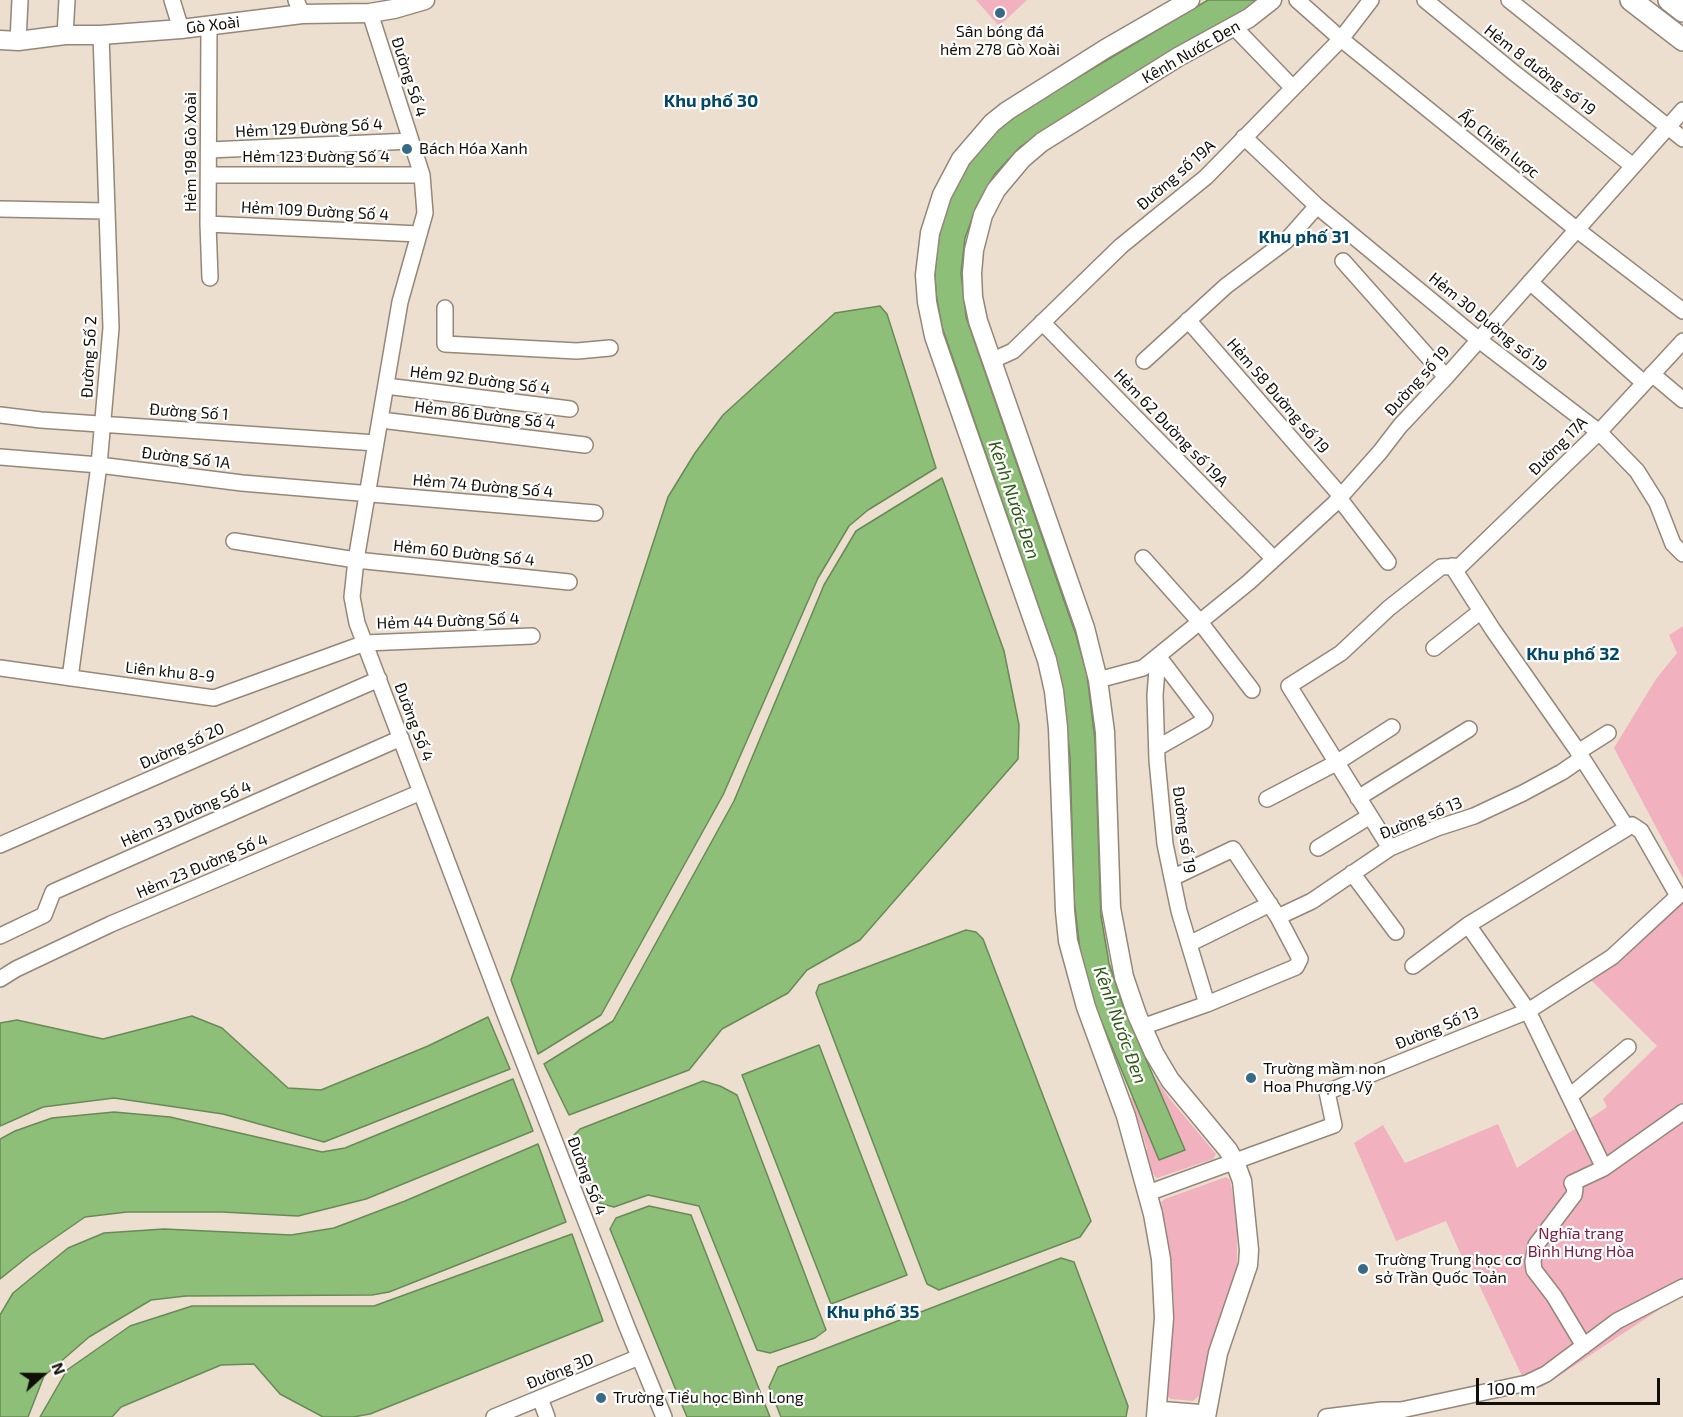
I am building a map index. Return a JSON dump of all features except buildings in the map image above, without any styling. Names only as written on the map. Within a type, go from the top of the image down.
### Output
[{"type":"main road","points":[[1631,0],[1683,40]]},
{"type":"main road","points":[[1669,0],[1683,11]]},
{"type":"street","points":[[18,41],[20,0]]},
{"type":"street","points":[[65,35],[67,0]]},
{"type":"street","points":[[172,0],[181,30]]},
{"type":"street","name":"Gò Xoài","points":[[0,40],[18,41],[65,35],[101,35],[209,27],[299,7],[370,13],[425,0]]},
{"type":"street","points":[[1190,0],[1096,54],[992,123],[961,159],[942,195],[930,233],[926,274],[927,302],[934,336],[1051,676],[1058,728],[1068,941],[1080,989],[1126,1116],[1148,1193],[1161,1258],[1164,1301],[1156,1413],[1206,1415]]},
{"type":"street","name":"Kênh Nước Đen","points":[[1206,1415],[1218,1353],[1245,1276],[1249,1257],[1244,1192],[1235,1162],[1220,1139],[1170,1080],[1154,1053],[1124,976],[1113,922],[1105,732],[1098,680],[1085,627],[991,361],[975,308],[972,266],[981,221],[989,202],[1003,180],[1022,159],[1042,142],[1178,57],[1249,18],[1272,0]]},
{"type":"street","name":"Ấp Chiến lược","points":[[1297,0],[1341,39],[1576,229],[1683,311]]},
{"type":"street","name":"Đường số 19A","points":[[991,361],[1013,351],[1121,246],[1206,177],[1341,39],[1371,0]]},
{"type":"street","name":"Hẻm 8 đường số 19","points":[[1425,0],[1633,166]]},
{"type":"street","points":[[1509,0],[1683,139]]},
{"type":"street","name":"Đường Số 4","points":[[370,13],[422,176],[425,213],[400,302],[356,560],[352,597],[357,623],[503,1009],[664,1417]]},
{"type":"street","name":"Hẻm 198 Gò Xoài","points":[[209,27],[210,278]]},
{"type":"street","points":[[1234,27],[1292,87]]},
{"type":"street","name":"Đường Số 2","points":[[70,678],[99,465],[111,328],[101,35]]},
{"type":"street","name":"Đường số 19","points":[[1098,680],[1143,668],[1274,559],[1340,497],[1400,426],[1683,110]]},
{"type":"street","name":"Hẻm 30 Đường số 19","points":[[1244,137],[1317,206],[1479,340],[1599,432],[1637,471],[1657,503],[1673,544],[1683,554]]},
{"type":"street","name":"Hẻm 129 Đường Số 4","points":[[209,150],[411,141]]},
{"type":"street","name":"Hẻm 123 Đường Số 4","points":[[209,175],[422,176]]},
{"type":"street","points":[[1144,360],[1226,286],[1286,241],[1317,206]]},
{"type":"street","points":[[0,209],[106,211]]},
{"type":"street","name":"Hẻm 109 Đường Số 4","points":[[208,224],[419,234]]},
{"type":"street","points":[[1343,261],[1446,377]]},
{"type":"street","points":[[1530,282],[1648,379],[1683,400]]},
{"type":"street","points":[[445,308],[445,344],[577,351],[610,348]]},
{"type":"street","name":"Hẻm 58 Đường số 19","points":[[1188,320],[1340,497],[1388,562]]},
{"type":"street","name":"Hẻm 62 Đường số 19A","points":[[1042,322],[1274,559]]},
{"type":"street","name":"Đường 17A","points":[[1336,763],[1289,686],[1341,653],[1389,608],[1441,567],[1460,566],[1599,432],[1683,341]]},
{"type":"street","name":"Hẻm 92 Đường Số 4","points":[[386,386],[570,409]]},
{"type":"street","name":"Đường Số 1","points":[[0,415],[376,443]]},
{"type":"street","name":"Hẻm 86 Đường Số 4","points":[[381,420],[585,445]]},
{"type":"street","name":"Đường Số 1A","points":[[0,457],[99,465],[242,483],[368,494]]},
{"type":"street","name":"Hẻm 74 Đường Số 4","points":[[368,494],[595,513]]},
{"type":"street","name":"Hẻm 60 Đường Số 4","points":[[234,542],[356,560],[569,582]]},
{"type":"street","points":[[1143,558],[1200,622],[1252,690]]},
{"type":"street","points":[[1452,566],[1627,828]]},
{"type":"street","points":[[1434,648],[1481,611]]},
{"type":"street","name":"Hẻm 44 Đường Số 4","points":[[365,643],[532,636]]},
{"type":"street","name":"Liên khu 8-9","points":[[0,668],[214,698],[365,643]]},
{"type":"street","points":[[1157,748],[1204,721],[1205,718],[1158,656]]},
{"type":"street","name":"Đường số 19","points":[[1158,656],[1155,695],[1165,844],[1189,944],[1207,1004]]},
{"type":"street","name":"Đường số 20","points":[[0,845],[379,679]]},
{"type":"street","points":[[1267,799],[1336,763],[1392,727]]},
{"type":"street","points":[[1358,798],[1469,729]]},
{"type":"street","name":"Đường số 13","points":[[1189,944],[1274,911],[1311,901],[1390,848],[1437,828],[1474,816],[1562,772],[1579,755],[1608,733]]},
{"type":"street","name":"Hẻm 33 Đường Số 4","points":[[0,936],[44,915],[53,892],[401,738]]},
{"type":"street","points":[[1336,763],[1390,848]]},
{"type":"street","name":"Hẻm 23 Đường Số 4","points":[[0,978],[111,924],[421,792]]},
{"type":"street","points":[[1318,848],[1370,816]]},
{"type":"street","points":[[1413,966],[1468,925],[1632,825],[1641,831],[1677,896],[1612,957],[1528,1011]]},
{"type":"street","points":[[1142,1027],[1207,1004],[1296,967],[1300,958],[1274,911],[1233,849],[1172,878]]},
{"type":"street","points":[[1352,873],[1396,932]]},
{"type":"street","points":[[1468,925],[1528,1011],[1604,1168]]},
{"type":"street","name":"Đường Số 13","points":[[1235,1162],[1334,1125],[1327,1092],[1528,1011]]},
{"type":"street","points":[[1570,1096],[1628,1047]]},
{"type":"street","points":[[1584,1346],[1554,1296],[1534,1270],[1533,1255],[1536,1245],[1574,1195],[1575,1190],[1572,1183],[1604,1168],[1683,1112]]},
{"type":"street","points":[[1148,1193],[1235,1162]]},
{"type":"street","points":[[1326,1417],[1401,1410],[1527,1383],[1546,1374],[1617,1321],[1683,1287]]},
{"type":"street","name":"Đường 3D","points":[[494,1417],[639,1357]]},
{"type":"street","points":[[540,1398],[547,1417]]},
{"type":"green space","name":"Sân bóng đá hẻm 278 Gò Xoài","points":[[976,0],[1027,0],[999,26]]},
{"type":"green space","points":[[1683,626],[1683,878],[1614,748],[1656,679],[1677,653],[1669,635]]},
{"type":"green space","name":"Nghĩa trang Bình Hưng Hòa","points":[[1683,892],[1683,1294],[1542,1387],[1523,1378],[1446,1221],[1396,1241],[1354,1143],[1383,1125],[1405,1163],[1498,1124],[1517,1168],[1607,1107],[1603,1099],[1657,1046],[1589,978]]},
{"type":"green space","points":[[1153,1075],[1169,1098],[1216,1154],[1213,1159],[1157,1178],[1152,1173],[1131,1098],[1133,1097],[1159,1160],[1185,1150]]},
{"type":"green space","points":[[1226,1177],[1230,1180],[1234,1200],[1237,1269],[1213,1341],[1199,1396],[1193,1401],[1171,1399],[1166,1392],[1174,1303],[1171,1263],[1161,1202]]},
{"type":"water","points":[[1208,0],[1259,0],[1020,147],[994,175],[977,205],[965,238],[961,273],[966,317],[1076,635],[1087,675],[1095,740],[1101,916],[1109,963],[1123,1006],[1185,1150],[1159,1160],[1092,999],[1081,959],[1074,899],[1070,757],[1063,691],[1054,651],[942,327],[935,275],[942,221],[955,187],[974,156],[1001,127],[1028,107]]},
{"type":"water","points":[[880,306],[887,314],[936,468],[868,510],[849,526],[818,578],[723,795],[601,1015],[538,1054],[511,980],[668,497],[695,453],[723,415],[835,313]]},
{"type":"water","points":[[942,478],[1004,651],[1019,725],[1018,759],[860,940],[807,970],[788,993],[722,1029],[689,1070],[569,1115],[544,1064],[613,1021],[734,801],[824,585],[856,531]]},
{"type":"water","points":[[966,930],[976,932],[983,939],[1091,1221],[1080,1237],[939,1290],[927,1284],[816,993],[819,985]]},
{"type":"water","points":[[192,1016],[222,1028],[288,1088],[321,1090],[428,1046],[488,1017],[510,1069],[324,1142],[223,1114],[114,1098],[43,1107],[0,1126],[0,1023],[17,1020],[103,1039]]},
{"type":"water","points":[[819,1045],[907,1275],[831,1304],[742,1075]]},
{"type":"water","points":[[513,1079],[533,1131],[366,1199],[298,1216],[222,1212],[127,1212],[85,1217],[0,1279],[0,1139],[15,1131],[52,1118],[114,1112],[170,1117],[322,1152],[345,1148]]},
{"type":"water","points":[[703,1081],[720,1086],[737,1095],[826,1330],[815,1338],[770,1353],[757,1350],[699,1206],[648,1195],[614,1207],[599,1203],[571,1138],[580,1129]]},
{"type":"water","points":[[538,1144],[566,1222],[389,1292],[372,1295],[186,1296],[151,1300],[89,1337],[44,1376],[28,1417],[0,1417],[0,1315],[13,1293],[68,1248],[104,1233],[164,1229],[291,1235],[334,1228],[405,1201]]},
{"type":"water","points":[[649,1206],[691,1215],[770,1417],[687,1417],[610,1229],[616,1218]]},
{"type":"water","points":[[572,1234],[603,1321],[370,1414],[353,1417],[323,1417],[280,1394],[254,1364],[221,1365],[121,1407],[112,1417],[40,1417],[67,1370],[130,1326],[192,1306],[374,1306]]},
{"type":"water","points":[[1061,1258],[1074,1262],[1128,1406],[1126,1417],[781,1417],[769,1387],[778,1367]]},
{"type":"place","name":"Sân bóng đá hẻm 278 Gò Xoài","points":[[1000,13]]},
{"type":"place","name":"Bách Hóa Xanh","points":[[407,149]]},
{"type":"place","name":"Trường mầm non Hoa Phượng Vỹ","points":[[1251,1078]]},
{"type":"place","name":"Trường Trung học cơ sở Trần Quốc Toản","points":[[1363,1269]]},
{"type":"place","name":"Trường Tiểu học Bình Long","points":[[601,1398]]},
{"type":"district","name":"Khu phố 30","points":[[711,101]]},
{"type":"district","name":"Khu phố 31","points":[[1304,237]]},
{"type":"district","name":"Khu phố 32","points":[[1573,654]]},
{"type":"district","name":"Khu phố 35","points":[[873,1312]]}]
